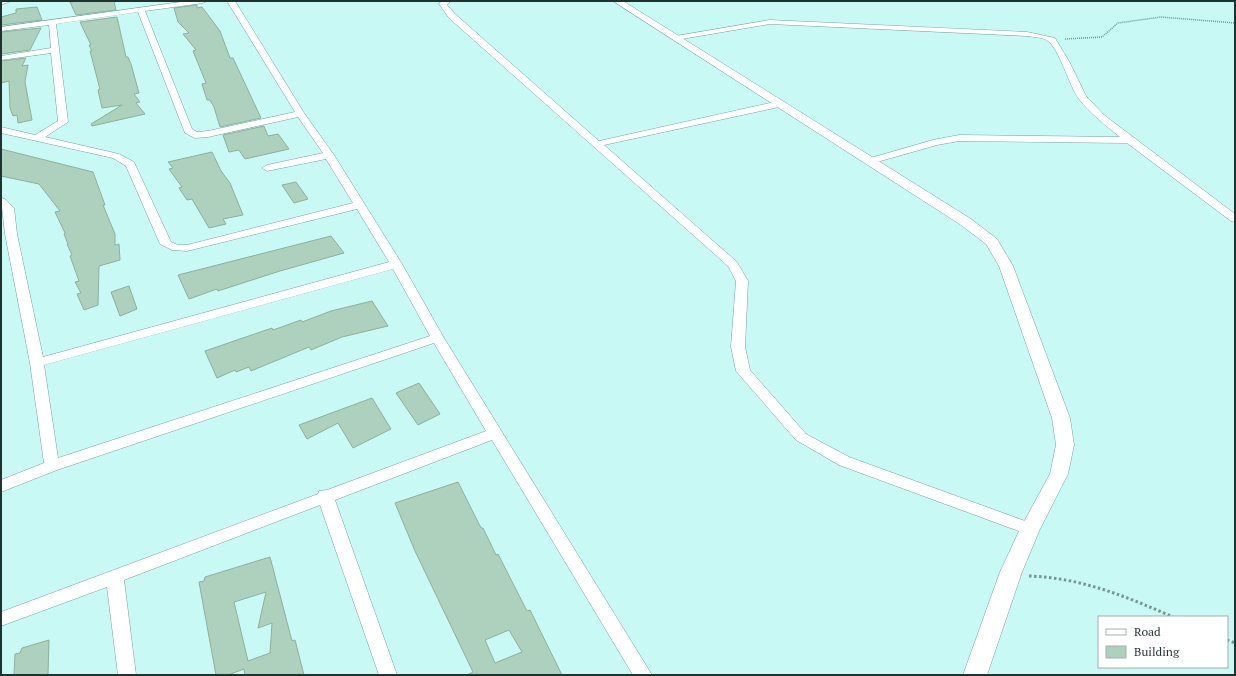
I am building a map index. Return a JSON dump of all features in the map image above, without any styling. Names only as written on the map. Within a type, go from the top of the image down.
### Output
[{"type":"street","points":[[1,2],[8,1]]},
{"type":"street","points":[[1,29],[203,1]]},
{"type":"street","points":[[231,1],[300,114],[329,155],[396,264],[437,338],[643,675]]},
{"type":"street","points":[[447,1],[442,4],[446,10],[733,264],[742,281],[738,347],[742,371],[801,437],[844,461],[1030,529]]},
{"type":"street","points":[[617,1],[966,222],[992,242],[1006,266],[1061,418],[1065,445],[1059,474],[1030,529],[1011,572],[975,675]]},
{"type":"street","points":[[141,10],[188,131],[195,135],[208,134],[300,114]]},
{"type":"street","points":[[36,138],[56,128],[63,122],[52,22]]},
{"type":"street","points":[[676,38],[754,25],[782,22],[1027,34],[1045,37],[1052,40],[1066,63],[1086,102],[1129,140],[1235,219]]},
{"type":"street","points":[[1,58],[56,50]]},
{"type":"street","points":[[597,144],[779,104]]},
{"type":"street","points":[[1,130],[116,156],[130,164],[166,244],[176,248],[187,248],[359,205]]},
{"type":"street","points":[[870,161],[936,142],[959,138],[991,137],[1129,140]]},
{"type":"street","points":[[267,168],[329,155]]},
{"type":"street","points":[[1,201],[9,208],[6,235],[37,364],[52,466]]},
{"type":"street","points":[[37,364],[396,264]]},
{"type":"street","points":[[1,486],[52,466],[437,338]]},
{"type":"street","points":[[1,619],[115,578],[325,495],[495,433]]},
{"type":"street","points":[[325,495],[388,675]]},
{"type":"street","points":[[115,578],[127,675]]},
{"type":"path","points":[[1052,40],[1102,36],[1118,23],[1161,17],[1235,22]]},
{"type":"path","points":[[1038,577],[1056,577],[1118,594],[1171,616]]},
{"type":"building","points":[[114,1],[116,10],[76,15],[70,2]]},
{"type":"building","points":[[197,5],[197,8],[202,7],[220,31],[230,58],[233,58],[261,118],[220,127],[214,107],[210,100],[207,100],[202,84],[206,83],[193,51],[196,50],[183,34],[189,33],[178,22],[174,8]]},
{"type":"building","points":[[37,7],[42,20],[1,25],[1,17],[16,13],[16,9]]},
{"type":"building","points":[[117,17],[126,57],[128,57],[131,64],[139,93],[134,94],[140,102],[136,103],[145,114],[92,126],[91,124],[122,105],[102,108],[98,90],[100,89],[90,51],[92,51],[89,45],[91,45],[80,22]]},
{"type":"building","points":[[41,28],[30,50],[1,54],[1,32]]},
{"type":"building","points":[[26,58],[22,66],[28,65],[25,82],[32,120],[18,123],[17,115],[13,116],[10,108],[9,81],[1,83],[1,61]]},
{"type":"building","points":[[264,126],[268,136],[278,134],[289,149],[245,159],[239,150],[229,152],[223,135]]},
{"type":"building","points":[[1,149],[93,172],[105,205],[103,205],[115,234],[115,245],[119,244],[120,260],[99,266],[98,305],[84,310],[77,294],[81,293],[75,282],[79,281],[70,256],[72,255],[67,244],[65,233],[55,212],[60,211],[39,184],[1,176]]},
{"type":"building","points":[[212,152],[221,171],[230,183],[243,215],[223,219],[226,224],[209,228],[192,199],[187,200],[179,188],[182,187],[169,169],[173,168],[168,162]]},
{"type":"building","points":[[296,182],[308,199],[294,203],[282,185]]},
{"type":"building","points":[[331,236],[344,253],[280,271],[218,291],[217,289],[189,299],[178,275]]},
{"type":"building","points":[[129,286],[137,309],[120,316],[111,292]]},
{"type":"building","points":[[372,301],[388,326],[342,337],[311,350],[309,347],[251,371],[249,367],[236,372],[235,370],[217,378],[205,351],[272,328],[273,330],[301,320],[302,322],[331,311]]},
{"type":"building","points":[[419,383],[440,414],[418,425],[396,393]]},
{"type":"building","points":[[372,398],[391,429],[353,448],[338,423],[307,439],[299,425]]},
{"type":"building","points":[[458,482],[481,528],[483,528],[496,555],[498,554],[527,611],[530,610],[562,675],[467,675],[473,672],[415,551],[395,503]],"holes":[[[509,630],[522,652],[495,663],[485,640]]]},
{"type":"building","points":[[270,557],[292,641],[295,640],[304,675],[245,675],[244,669],[228,675],[216,675],[199,582],[204,581],[205,577]],"holes":[[[266,592],[258,628],[272,623],[270,653],[248,661],[234,602]]]},
{"type":"building","points":[[49,640],[48,675],[14,675],[15,654],[20,653],[22,648]]}]
